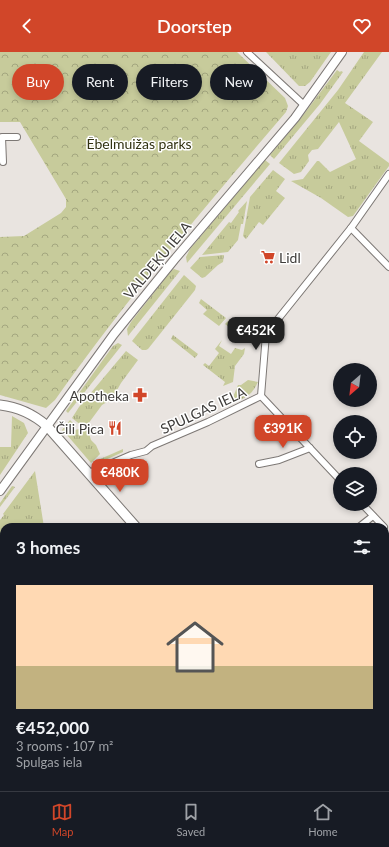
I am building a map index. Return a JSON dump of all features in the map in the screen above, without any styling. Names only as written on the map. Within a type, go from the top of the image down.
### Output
[{"type":"main road","points":[[0,405],[11,406],[30,414],[47,426],[133,523]]},
{"type":"street","points":[[247,52],[304,105]]},
{"type":"street","name":"VALDEĶU IELA","points":[[0,491],[82,377],[145,296],[304,105],[342,52]]},
{"type":"street","points":[[3,162],[2,137],[17,137]]},
{"type":"street","name":"SPULGAS IELA","points":[[89,473],[131,455],[146,451],[152,446],[208,422],[262,396],[266,334],[351,228],[389,176]]},
{"type":"street","points":[[351,228],[389,267]]},
{"type":"street","points":[[262,396],[333,473]]},
{"type":"street","points":[[259,464],[279,460],[310,448]]},
{"type":"street","points":[[368,511],[379,523]]},
{"type":"street","points":[[364,523],[373,516]]},
{"type":"green space","name":"Ēbelmuižas parks","points":[[0,52],[237,52],[250,64],[210,64],[210,100],[267,100],[267,81],[285,98],[288,106],[286,112],[138,289],[55,400],[46,408],[0,395],[0,237],[24,236],[61,213],[66,207],[66,199],[20,122],[0,122]]},
{"type":"green space","points":[[266,52],[331,52],[310,82],[305,86],[299,86]]},
{"type":"green space","points":[[364,52],[382,52],[345,103],[373,122],[359,141],[389,163],[389,166],[353,216],[348,217],[321,198],[291,181],[303,179],[317,161],[319,161],[330,172],[356,159],[339,122],[318,149],[312,150],[308,155],[309,161],[301,172],[294,174],[279,163],[338,90]]},
{"type":"green space","points":[[337,70],[343,72],[320,104],[274,159],[270,155],[301,118]]},
{"type":"green space","points":[[265,160],[270,164],[187,263],[186,257],[190,249]]},
{"type":"green space","points":[[273,170],[285,179],[276,191],[285,198],[263,225],[259,222],[246,239],[243,236],[250,197]]},
{"type":"green space","points":[[247,201],[243,224],[241,224],[238,240],[228,252],[202,255],[229,222],[231,223],[239,212],[238,211]]},
{"type":"green space","points":[[224,255],[223,262],[205,277],[202,278],[190,268],[200,257]]},
{"type":"green space","points":[[174,269],[180,271],[128,336],[127,329],[131,322]]},
{"type":"green space","points":[[184,275],[196,286],[195,290],[148,349],[142,350],[132,341]]},
{"type":"green space","points":[[201,299],[226,318],[219,326],[203,314],[207,310],[199,303]]},
{"type":"green space","points":[[229,320],[234,323],[237,320],[242,324],[242,328],[236,339],[238,334],[225,324]]},
{"type":"green space","points":[[173,335],[198,354],[195,358],[171,339]]},
{"type":"green space","points":[[222,340],[219,346],[231,354],[235,348],[242,350],[245,348],[244,354],[235,366],[233,382],[223,386],[225,382],[203,365],[205,363],[209,366],[219,353],[215,349]]},
{"type":"green space","points":[[118,343],[122,345],[68,413],[66,411],[113,346]]},
{"type":"green space","points":[[126,351],[138,360],[121,383],[112,399],[102,405],[88,424],[82,426],[72,418],[79,407]]},
{"type":"green space","points":[[248,380],[258,382],[249,395],[234,403],[231,402],[238,385],[241,385]]},
{"type":"green space","points":[[12,416],[24,423],[28,433],[0,475],[0,447],[11,447]]},
{"type":"green space","points":[[70,420],[76,426],[70,428],[65,433],[62,430]]},
{"type":"green space","points":[[87,427],[91,440],[96,445],[100,454],[91,463],[67,435],[71,431]]},
{"type":"green space","points":[[123,449],[123,452],[94,465],[98,460]]},
{"type":"green space","points":[[35,471],[43,523],[0,523],[0,520],[4,515],[3,514]]},
{"type":"green space","points":[[12,486],[15,487],[0,507],[0,503]]},
{"type":"place","name":"Lidl","points":[[268,257]]},
{"type":"place","name":"Apotheka","points":[[140,395]]},
{"type":"place","name":"Čili Pica","points":[[115,428]]}]
